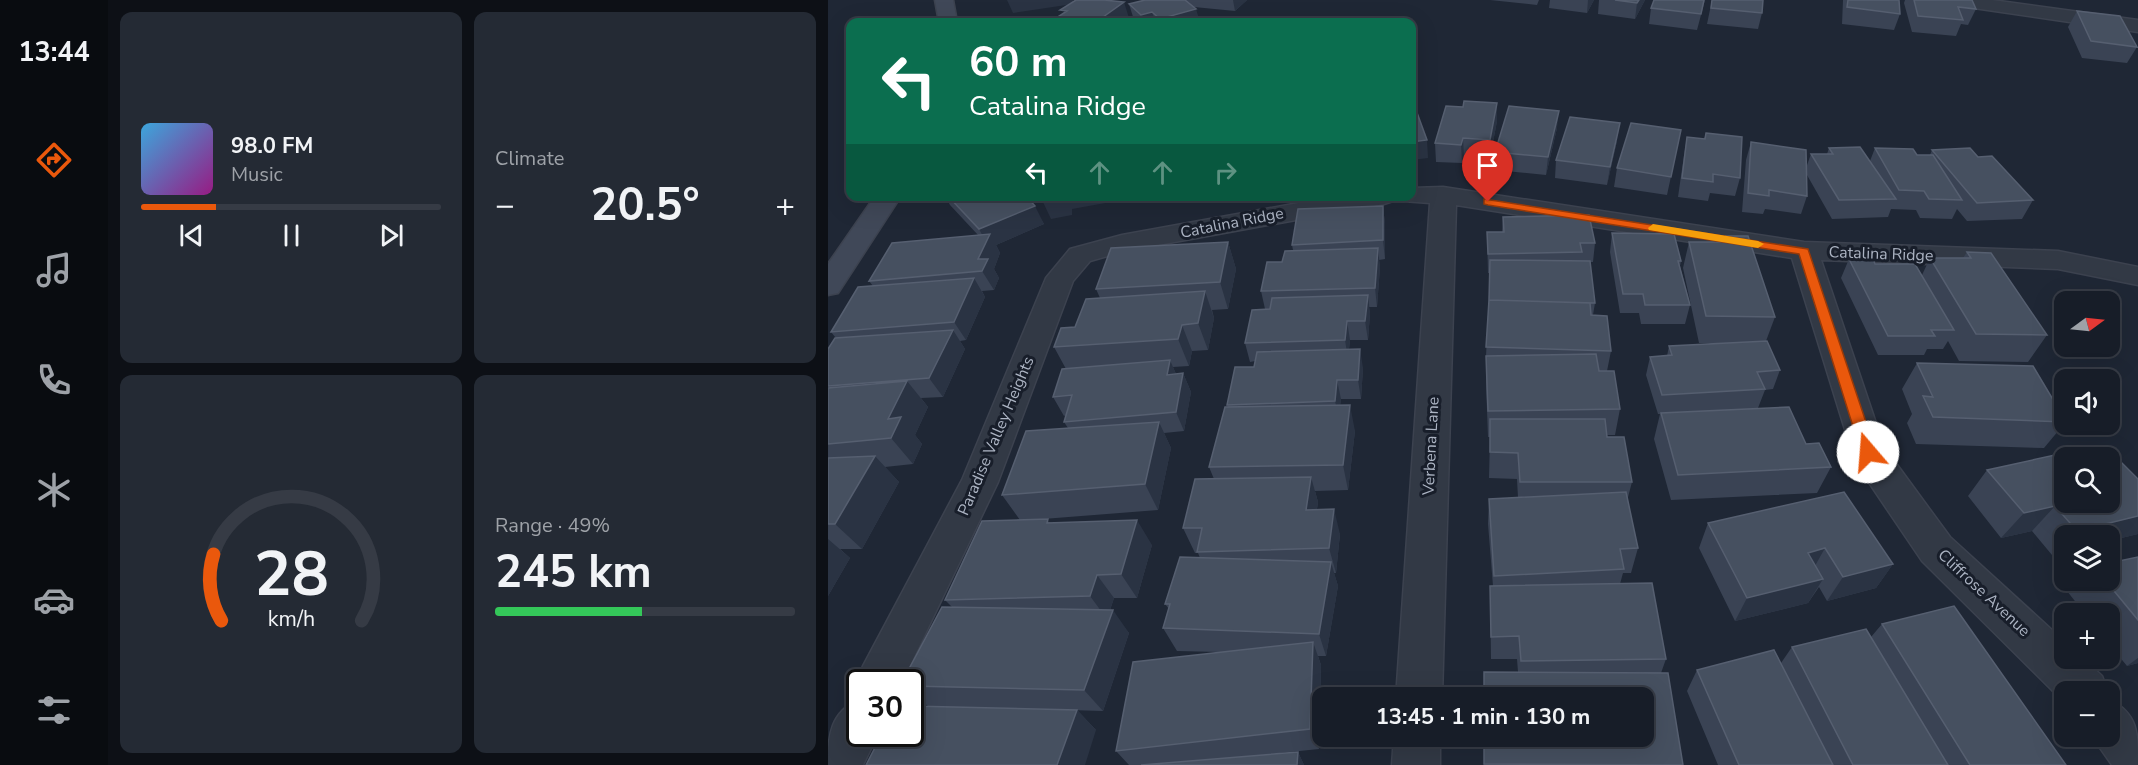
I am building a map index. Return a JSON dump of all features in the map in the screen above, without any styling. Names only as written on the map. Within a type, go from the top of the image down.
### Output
[{"type":"main road","points":[[944,0],[947,18]]},
{"type":"main road","points":[[828,286],[885,201]]},
{"type":"street","points":[[1953,0],[2138,26]]},
{"type":"street","name":"Catalina Ridge","points":[[1427,195],[1804,251],[2058,260],[2138,276]]},
{"type":"street","name":"Verbena Lane","points":[[1419,687],[1427,195]]},
{"type":"street","name":"Catalina Ridge","points":[[1080,255],[1122,243],[1356,201]]},
{"type":"street","name":"Cliffrose Avenue","points":[[1804,251],[1868,452],[1936,549],[2074,681]]},
{"type":"street","name":"Paradise Valley Heights","points":[[886,669],[980,482],[1060,278],[1080,255]]},
{"type":"street","points":[[2120,736],[2138,760]]},
{"type":"street","points":[[838,765],[847,747]]},
{"type":"street","points":[[1416,765],[1417,747]]},
{"type":"building","points":[[1076,0],[1124,2],[1102,18],[1056,18],[1067,11],[1060,10]]},
{"type":"building","points":[[1145,0],[1185,0],[1196,9],[1159,18],[1152,12],[1141,15],[1129,4]]},
{"type":"building","points":[[1615,0],[1639,0],[1637,3]]},
{"type":"building","points":[[1654,0],[1704,0],[1701,14],[1651,8]]},
{"type":"building","points":[[1712,0],[1763,0],[1762,13],[1711,8]]},
{"type":"building","points":[[1848,0],[1899,0],[1900,14],[1847,7]]},
{"type":"building","points":[[1914,0],[1972,0],[1976,9],[1958,7],[1963,20],[1918,16]]},
{"type":"building","points":[[2077,11],[2120,16],[2137,47],[2091,41]]},
{"type":"building","points":[[1464,101],[1497,103],[1490,140],[1463,138],[1461,145],[1435,143],[1446,106],[1463,107]]},
{"type":"building","points":[[1509,106],[1559,111],[1548,157],[1495,152]]},
{"type":"building","points":[[1416,110],[1427,140],[1416,141]]},
{"type":"building","points":[[1570,117],[1620,123],[1610,167],[1556,160]]},
{"type":"building","points":[[1631,123],[1681,130],[1671,177],[1617,168]]},
{"type":"building","points":[[1706,133],[1742,137],[1740,178],[1713,174],[1713,182],[1682,178],[1687,137],[1705,139]]},
{"type":"building","points":[[1751,142],[1806,150],[1807,196],[1769,190],[1769,196],[1748,193]]},
{"type":"building","points":[[1860,147],[1896,199],[1839,200],[1811,154],[1833,154],[1829,148]]},
{"type":"building","points":[[1875,148],[1913,149],[1917,155],[1933,155],[1962,200],[1929,199],[1924,191],[1899,190]]},
{"type":"building","points":[[1970,148],[1978,157],[1992,156],[2033,200],[1977,203],[1932,150]]},
{"type":"building","points":[[953,201],[1030,201],[1035,206],[979,229]]},
{"type":"building","points":[[1383,206],[1383,240],[1292,245],[1298,209]]},
{"type":"building","points":[[1589,215],[1595,243],[1580,243],[1582,252],[1488,254],[1487,232],[1504,232],[1503,217]]},
{"type":"building","points":[[1612,233],[1674,234],[1681,261],[1678,261],[1690,305],[1645,305],[1643,294],[1623,294]]},
{"type":"building","points":[[990,234],[978,259],[988,259],[982,271],[869,281],[892,243]]},
{"type":"building","points":[[1726,236],[1748,236],[1775,317],[1706,316],[1689,242],[1728,242]]},
{"type":"building","points":[[1228,242],[1220,282],[1096,289],[1111,248]]},
{"type":"building","points":[[1378,248],[1375,288],[1261,291],[1267,262],[1282,262],[1285,251]]},
{"type":"building","points":[[1967,252],[1991,253],[2047,335],[1976,334],[1930,258],[1971,258]]},
{"type":"building","points":[[1849,259],[1873,259],[1875,264],[1915,264],[1954,330],[1931,330],[1935,336],[1888,336]]},
{"type":"building","points":[[1490,260],[1590,261],[1595,303],[1489,300]]},
{"type":"building","points":[[974,278],[954,322],[831,332],[858,287]]},
{"type":"building","points":[[1205,291],[1198,323],[1182,325],[1178,339],[1054,347],[1061,328],[1075,327],[1086,299]]},
{"type":"building","points":[[1368,295],[1365,321],[1347,321],[1345,340],[1245,343],[1252,310],[1270,309],[1272,298]]},
{"type":"building","points":[[1489,300],[1590,303],[1591,315],[1607,316],[1611,351],[1486,347]]},
{"type":"building","points":[[953,330],[929,378],[828,386],[828,349],[835,338]]},
{"type":"building","points":[[1767,341],[1780,370],[1757,372],[1765,389],[1662,395],[1650,357],[1672,355],[1669,346]]},
{"type":"building","points":[[1360,349],[1358,380],[1337,380],[1335,401],[1227,405],[1235,367],[1254,367],[1257,352]]},
{"type":"building","points":[[1596,354],[1599,371],[1614,371],[1620,409],[1488,411],[1486,356]]},
{"type":"building","points":[[1170,360],[1167,375],[1183,373],[1176,412],[1064,422],[1072,395],[1053,397],[1062,369]]},
{"type":"building","points":[[1917,363],[2033,366],[2054,401],[2054,422],[1933,417],[1923,396],[1933,397]]},
{"type":"building","points":[[907,381],[888,419],[901,417],[891,438],[828,444],[828,388]]},
{"type":"building","points":[[1350,405],[1343,465],[1209,467],[1225,407]]},
{"type":"building","points":[[1789,407],[1806,444],[1819,443],[1831,467],[1678,475],[1661,413]]},
{"type":"building","points":[[1490,419],[1605,419],[1607,437],[1624,437],[1632,482],[1520,482],[1518,453],[1490,452]]},
{"type":"building","points":[[1159,422],[1145,484],[1002,495],[1026,431]]},
{"type":"building","points":[[2054,455],[2054,506],[2024,513],[1987,470]]},
{"type":"building","points":[[875,456],[835,524],[828,524],[828,458]]},
{"type":"building","points":[[2120,461],[2138,479],[2138,516],[2101,525],[2072,525],[2061,513],[2120,513]]},
{"type":"building","points":[[1311,477],[1306,510],[1334,509],[1329,548],[1197,552],[1202,528],[1183,528],[1195,479]]},
{"type":"building","points":[[1626,492],[1638,548],[1620,549],[1624,569],[1494,576],[1489,499]]},
{"type":"building","points":[[1844,492],[1893,564],[1843,577],[1825,548],[1808,553],[1823,579],[1747,598],[1708,523]]},
{"type":"building","points":[[1048,519],[1047,523],[1137,520],[1121,574],[1097,575],[1090,596],[945,600],[982,521]]},
{"type":"building","points":[[1180,557],[1331,562],[1319,634],[1163,628],[1170,604],[1165,604]]},
{"type":"building","points":[[2138,557],[2138,620],[2114,591],[2120,591],[2120,561]]},
{"type":"building","points":[[1652,583],[1666,659],[1521,661],[1519,636],[1491,637],[1490,586]]},
{"type":"building","points":[[1954,606],[2066,765],[1970,765],[1882,624]]},
{"type":"building","points":[[942,607],[1113,610],[1084,690],[924,686],[924,669],[909,669]]},
{"type":"building","points":[[1866,629],[1948,765],[1853,765],[1792,647]]},
{"type":"building","points":[[1313,642],[1310,729],[1116,751],[1133,662]]},
{"type":"building","points":[[1774,650],[1833,765],[1739,765],[1697,670]]},
{"type":"building","points":[[1484,672],[1668,673],[1683,765],[1484,764],[1484,747],[1654,747],[1654,687],[1484,687]]},
{"type":"building","points":[[924,706],[1077,710],[1057,765],[866,765],[875,747],[924,747]]},
{"type":"building","points":[[1298,752],[1297,765],[1141,765]]},
{"type":"slow traffic","points":[[1653,228],[1758,244]]},
{"type":"route","points":[[1488,202],[1804,251],[1868,452]]}]
